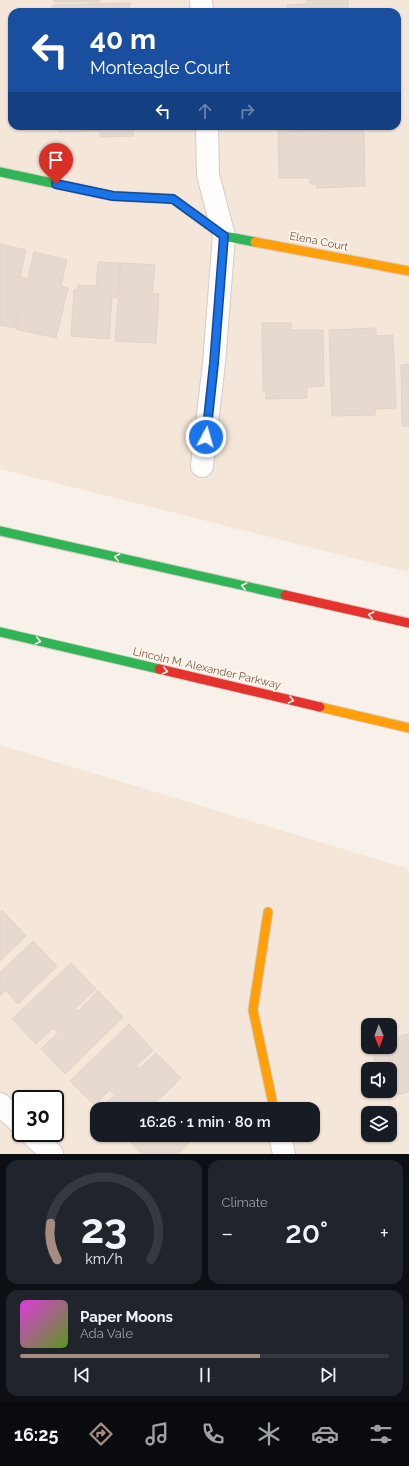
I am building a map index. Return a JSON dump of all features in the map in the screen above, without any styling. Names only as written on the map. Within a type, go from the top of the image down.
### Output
[{"type":"main road","points":[[0,172],[113,196],[173,199],[224,236]]},
{"type":"main road","name":"Elena Court","points":[[224,236],[409,271]]},
{"type":"main road","points":[[0,531],[409,623]]},
{"type":"main road","name":"Lincoln M. Alexander Parkway","points":[[0,632],[409,728]]},
{"type":"main road","points":[[268,912],[253,1010],[273,1102]]},
{"type":"street","points":[[202,466],[214,363],[224,236],[208,175],[207,130]]},
{"type":"street","points":[[0,1104],[12,1115]]},
{"type":"street","points":[[39,1142],[52,1154]]},
{"type":"street","points":[[281,1142],[284,1154]]},
{"type":"shaded area","points":[[0,0],[409,0],[409,572],[0,469]]},
{"type":"shaded area","points":[[0,745],[409,869],[409,1154],[0,1154]]},
{"type":"building","points":[[54,0],[100,0],[100,2],[54,2]]},
{"type":"building","points":[[307,0],[348,0],[348,8],[287,8],[287,5],[307,4]]},
{"type":"building","points":[[130,3],[130,8],[53,8],[53,5]]},
{"type":"building","points":[[59,130],[133,130],[134,136],[100,137],[100,131],[59,132]]},
{"type":"building","points":[[364,130],[365,186],[317,188],[317,184],[310,184],[310,178],[279,178],[278,131]]},
{"type":"building","points":[[0,244],[26,250],[20,277],[26,278],[15,328],[0,325]]},
{"type":"building","points":[[34,252],[67,260],[61,286],[68,288],[56,338],[16,329]]},
{"type":"building","points":[[98,262],[120,263],[117,298],[112,297],[109,339],[71,336],[74,290],[77,290],[78,285],[96,286]]},
{"type":"building","points":[[121,263],[155,265],[152,294],[159,294],[156,343],[115,341]]},
{"type":"building","points":[[262,323],[291,323],[291,330],[323,330],[324,386],[307,387],[307,398],[266,399],[266,391],[263,391]]},
{"type":"building","points":[[376,328],[376,336],[393,335],[396,408],[375,409],[375,415],[332,416],[329,330]]},
{"type":"building","points":[[409,364],[409,426],[402,426],[401,365]]},
{"type":"building","points":[[2,910],[26,936],[0,961],[0,913]]},
{"type":"building","points":[[33,941],[57,966],[18,1004],[6,990],[0,996],[0,973]]},
{"type":"building","points":[[71,963],[96,989],[75,1009],[78,1011],[98,991],[123,1017],[65,1074],[41,1049],[58,1033],[53,1028],[36,1044],[12,1019]]},
{"type":"building","points":[[129,1024],[153,1050],[136,1066],[139,1069],[156,1053],[181,1078],[156,1102],[107,1102],[115,1095],[110,1090],[97,1102],[91,1102],[70,1081]]},
{"type":"building","points":[[409,1034],[409,1092],[397,1095],[397,1062],[375,1062],[373,1054],[397,1054],[397,1037]]},
{"type":"building","points":[[190,1142],[178,1154],[142,1154],[131,1143]]},
{"type":"traffic: fast","points":[[0,172],[113,196],[173,199],[224,236],[255,242]]},
{"type":"traffic: fast","points":[[0,531],[285,595]]},
{"type":"traffic: fast","points":[[0,632],[159,669]]},
{"type":"traffic: slow","points":[[255,242],[409,271]]},
{"type":"traffic: slow","points":[[320,707],[409,728]]},
{"type":"traffic: slow","points":[[268,912],[253,1010],[273,1102]]},
{"type":"traffic: jam","points":[[285,595],[409,623]]},
{"type":"traffic: jam","points":[[159,669],[320,707]]},
{"type":"route","points":[[56,184],[113,196],[173,199],[224,236],[214,363],[206,437]]}]
